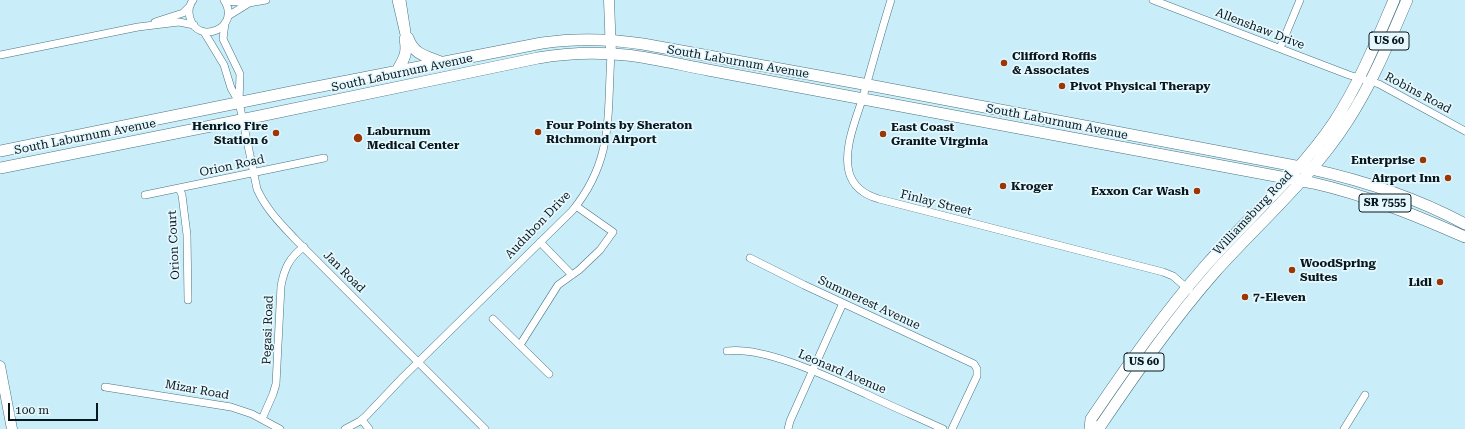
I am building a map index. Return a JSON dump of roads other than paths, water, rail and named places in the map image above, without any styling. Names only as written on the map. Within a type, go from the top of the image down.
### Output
[{"type":"main road","name":"Williamsburg Road","points":[[1090,429],[1091,419],[1152,332],[1218,252],[1298,167],[1333,123],[1360,78],[1394,0]]},
{"type":"main road","name":"Williamsburg Road","points":[[1094,429],[1101,425],[1149,356],[1195,296],[1230,255],[1312,169],[1341,132],[1371,81],[1407,0]]},
{"type":"main road","points":[[406,38],[411,47],[418,53],[442,62]]},
{"type":"main road","points":[[397,71],[406,54],[406,38]]},
{"type":"main road","name":"South Laburnum Avenue","points":[[0,151],[239,102],[554,41],[610,41],[643,44],[1312,169],[1365,183],[1402,195],[1465,224]]},
{"type":"main road","name":"South Laburnum Avenue","points":[[0,168],[538,58],[574,54],[611,54],[628,55],[1301,180],[1349,191],[1377,200],[1419,216],[1465,237]]},
{"type":"street","points":[[239,102],[240,74],[223,39],[225,23],[229,11],[225,0],[249,3],[266,0]]},
{"type":"street","points":[[396,0],[406,38]]},
{"type":"street","points":[[402,0],[406,38]]},
{"type":"street","name":"Audubon Drive","points":[[418,362],[576,206],[591,184],[602,157],[607,128],[611,54],[609,0]]},
{"type":"street","name":"Finlay Street","points":[[891,0],[852,133],[847,160],[853,181],[864,193],[879,199],[1163,272],[1173,276],[1195,296]]},
{"type":"street","name":"Allenshaw Drive","points":[[1154,0],[1360,78]]},
{"type":"street","points":[[1280,48],[1300,0]]},
{"type":"street","points":[[192,2],[189,13],[190,19],[198,29],[204,32],[216,31],[225,23]]},
{"type":"street","points":[[138,28],[183,13],[192,2]]},
{"type":"street","points":[[228,16],[249,3]]},
{"type":"street","points":[[0,55],[138,28],[179,22],[194,25]]},
{"type":"street","points":[[204,32],[224,64],[231,88],[239,102]]},
{"type":"street","name":"Robins Road","points":[[1360,78],[1394,91],[1465,131]]},
{"type":"street","name":"Jan Road","points":[[239,102],[257,189],[263,201],[275,218],[485,429]]},
{"type":"street","name":"Orion Road","points":[[145,195],[324,158]]},
{"type":"street","name":"Orion Court","points":[[179,188],[182,195],[187,235],[188,300]]},
{"type":"street","points":[[520,345],[558,286],[579,270],[600,250],[613,232],[576,206]]},
{"type":"street","points":[[540,242],[572,275]]},
{"type":"street","name":"Pegasi Road","points":[[262,419],[276,384],[278,370],[280,301],[283,274],[290,260],[304,248]]},
{"type":"street","name":"Summerest Avenue","points":[[750,258],[843,304],[970,361],[977,369],[976,376],[952,429]]},
{"type":"street","points":[[788,429],[790,421],[843,304]]},
{"type":"street","points":[[493,319],[549,374]]},
{"type":"street","name":"Leonard Avenue","points":[[727,351],[743,351],[782,359],[813,371],[943,429]]},
{"type":"street","points":[[345,429],[362,420],[418,362]]},
{"type":"street","points":[[0,366],[12,429]]},
{"type":"street","name":"Mizar Road","points":[[105,387],[220,405],[252,414],[280,429]]},
{"type":"street","points":[[1344,429],[1365,395]]},
{"type":"street","points":[[362,420],[369,429]]},
{"type":"place","name":"Clifford Roffis & Associates","points":[[1004,63]]},
{"type":"place","name":"Pivot Physical Therapy","points":[[1062,86]]},
{"type":"place","name":"Four Points by Sheraton Richmond Airport","points":[[538,132]]},
{"type":"place","name":"Henrico Fire Station 6","points":[[276,133]]},
{"type":"place","name":"East Coast Granite Virginia","points":[[883,134]]},
{"type":"place","name":"Laburnum Medical Center","points":[[358,138]]},
{"type":"place","name":"Enterprise","points":[[1423,160]]},
{"type":"place","name":"Airport Inn","points":[[1448,178]]},
{"type":"place","name":"Kroger","points":[[1003,186]]},
{"type":"place","name":"Exxon Car Wash","points":[[1197,191]]},
{"type":"place","name":"WoodSpring Suites","points":[[1292,270]]},
{"type":"place","name":"Lidl","points":[[1440,282]]},
{"type":"place","name":"7-Eleven","points":[[1245,297]]}]
